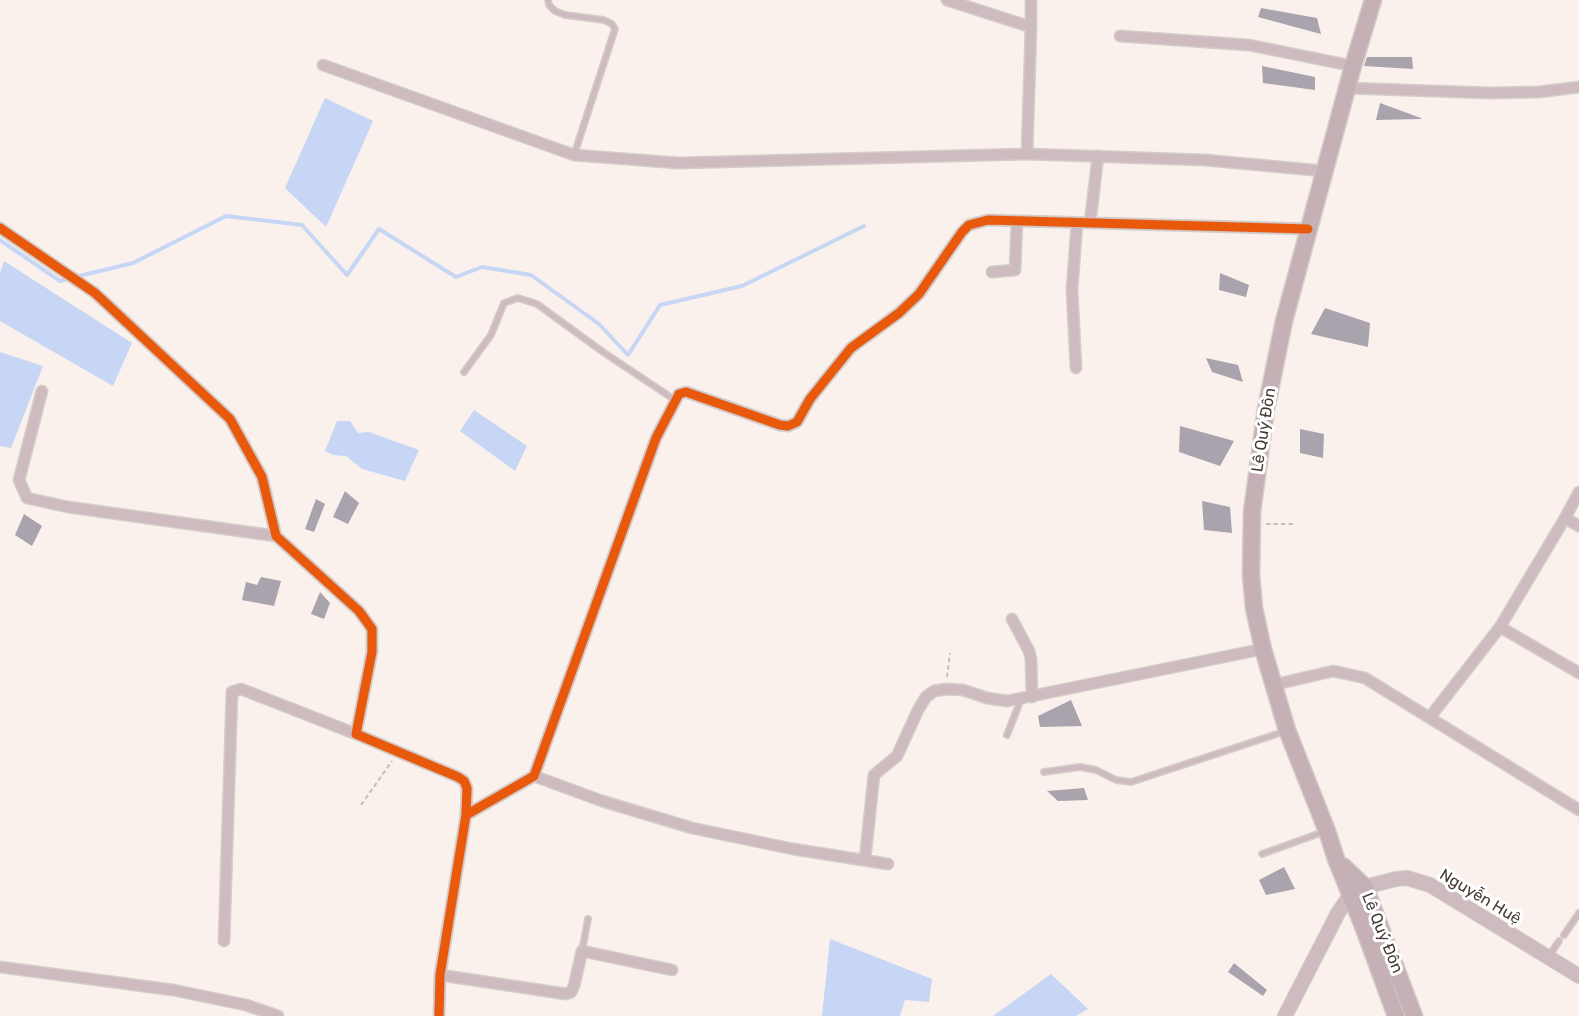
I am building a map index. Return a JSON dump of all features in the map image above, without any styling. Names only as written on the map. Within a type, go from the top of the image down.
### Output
[{"type":"main road","name":"Lê Quý Đôn","points":[[1373,0],[1284,321],[1266,409],[1251,524],[1251,575],[1254,608],[1263,649],[1287,730],[1336,859],[1358,891],[1414,1016]]},
{"type":"main road","name":"Lê Quý Đôn","points":[[1358,891],[1396,1016]]},
{"type":"street","points":[[947,0],[1031,27]]},
{"type":"street","points":[[1027,154],[1031,0]]},
{"type":"street","points":[[1120,36],[1249,45],[1353,66]]},
{"type":"street","points":[[323,65],[574,155],[678,163],[1027,154],[1205,160],[1324,171]]},
{"type":"street","points":[[1347,88],[1490,93],[1539,92],[1579,87]]},
{"type":"street","points":[[1090,223],[1098,156]]},
{"type":"street","points":[[466,815],[534,776],[656,438],[679,394],[686,392],[788,426],[797,422],[810,399],[851,348],[899,313],[919,294],[962,231],[969,225],[988,220],[1308,229]]},
{"type":"street","points":[[992,272],[1015,270],[1017,221]]},
{"type":"street","points":[[1076,368],[1072,290],[1077,223]]},
{"type":"street","points":[[0,228],[95,293],[230,419],[262,477],[276,536]]},
{"type":"street","points":[[42,391],[19,480],[27,498],[68,507],[276,536],[359,611],[372,629],[372,652],[356,734]]},
{"type":"street","points":[[1430,717],[1500,627],[1579,492]]},
{"type":"street","points":[[1565,518],[1579,526]]},
{"type":"street","points":[[1011,619],[1032,659],[1027,698]]},
{"type":"street","points":[[1500,627],[1579,673]]},
{"type":"street","points":[[865,859],[874,775],[879,768],[889,764],[897,756],[926,697],[934,691],[963,690],[987,698],[1007,701],[1263,649]]},
{"type":"street","points":[[1274,685],[1333,671],[1365,678],[1579,810]]},
{"type":"street","points":[[224,941],[232,692],[241,689],[356,734],[458,777],[464,782],[467,788],[466,815],[440,975],[439,1016]]},
{"type":"street","points":[[534,776],[602,801],[692,828],[794,849],[888,864]]},
{"type":"street","name":"Nguyễn Huệ","points":[[1358,891],[1407,878],[1430,885],[1579,976]]},
{"type":"street","points":[[1285,1016],[1338,913],[1358,891]]},
{"type":"street","points":[[440,975],[566,994],[571,992],[574,986],[582,951],[672,970]]},
{"type":"street","points":[[0,967],[173,990],[246,1005],[278,1016]]},
{"type":"lane","points":[[548,0],[549,5],[555,11],[565,15],[604,20],[612,24],[615,29],[574,155]]},
{"type":"lane","points":[[464,372],[491,335],[504,303],[518,298],[537,304],[675,400]]},
{"type":"lane","points":[[1007,735],[1027,698]]},
{"type":"lane","points":[[1044,772],[1080,767],[1096,770],[1116,780],[1131,782],[1287,730]]},
{"type":"lane","points":[[1262,854],[1327,831]]},
{"type":"lane","points":[[1564,935],[1579,913]]},
{"type":"lane","points":[[582,951],[588,919]]},
{"type":"lane","points":[[1548,957],[1559,941]]},
{"type":"path","points":[[1251,524],[1296,524]]},
{"type":"path","points":[[946,689],[950,653]]},
{"type":"path","points":[[361,806],[399,752]]},
{"type":"water","points":[[325,98],[373,121],[326,227],[285,188]]},
{"type":"water","points":[[4,261],[132,343],[113,386],[0,321],[0,273]]},
{"type":"water","points":[[0,352],[43,366],[11,448],[0,446]]},
{"type":"water","points":[[474,410],[527,446],[515,471],[460,431]]},
{"type":"water","points":[[337,421],[350,421],[358,433],[369,432],[419,450],[405,481],[362,469],[346,456],[333,455],[325,451]]},
{"type":"water","points":[[830,939],[932,979],[929,1002],[905,1000],[900,1016],[822,1016]]},
{"type":"water","points":[[1051,974],[1088,1009],[1076,1016],[993,1016]]},
{"type":"building","points":[[1261,8],[1317,18],[1321,34],[1258,17]]},
{"type":"building","points":[[1367,57],[1412,57],[1413,69],[1364,66]]},
{"type":"building","points":[[1262,66],[1315,77],[1315,90],[1263,83]]},
{"type":"building","points":[[1380,103],[1421,118],[1421,119],[1376,120]]},
{"type":"building","points":[[1220,273],[1249,285],[1246,297],[1219,290]]},
{"type":"building","points":[[1325,308],[1370,323],[1368,347],[1311,334]]},
{"type":"building","points":[[1206,358],[1238,365],[1243,382],[1212,372]]},
{"type":"building","points":[[1180,426],[1234,441],[1220,466],[1179,452]]},
{"type":"building","points":[[1300,429],[1324,434],[1323,458],[1300,453]]},
{"type":"building","points":[[345,491],[359,503],[348,524],[333,517]]},
{"type":"building","points":[[316,499],[325,504],[314,532],[305,529]]},
{"type":"building","points":[[1202,501],[1230,507],[1232,533],[1204,530]]},
{"type":"building","points":[[24,514],[42,526],[32,546],[15,535]]},
{"type":"building","points":[[261,577],[281,581],[274,606],[242,600],[246,582],[257,585]]},
{"type":"building","points":[[320,592],[330,603],[324,619],[311,614]]},
{"type":"building","points":[[1071,700],[1082,726],[1040,727],[1038,716]]},
{"type":"building","points":[[1084,788],[1088,800],[1058,801],[1047,791]]},
{"type":"building","points":[[1284,867],[1295,889],[1266,895],[1259,880]]},
{"type":"building","points":[[1234,963],[1267,990],[1263,996],[1228,972]]},
{"type":"waterway","points":[[75,277],[133,263],[226,216],[302,225],[347,275],[379,229],[456,277],[482,267],[531,275],[599,324],[628,355],[660,305],[742,286],[864,226]]},
{"type":"waterway","points":[[0,240],[60,281],[68,279]]},
{"type":"cycle path","points":[[466,815],[534,776],[656,438],[679,394],[686,392],[780,425],[788,426],[797,422],[810,399],[851,348],[899,313],[919,294],[969,225],[988,220],[1308,229]]},
{"type":"cycle path","points":[[0,228],[95,293],[230,419],[262,477],[276,536],[359,611],[372,629],[372,652],[356,734],[464,781],[467,788],[466,815],[440,975],[439,1016]]}]
